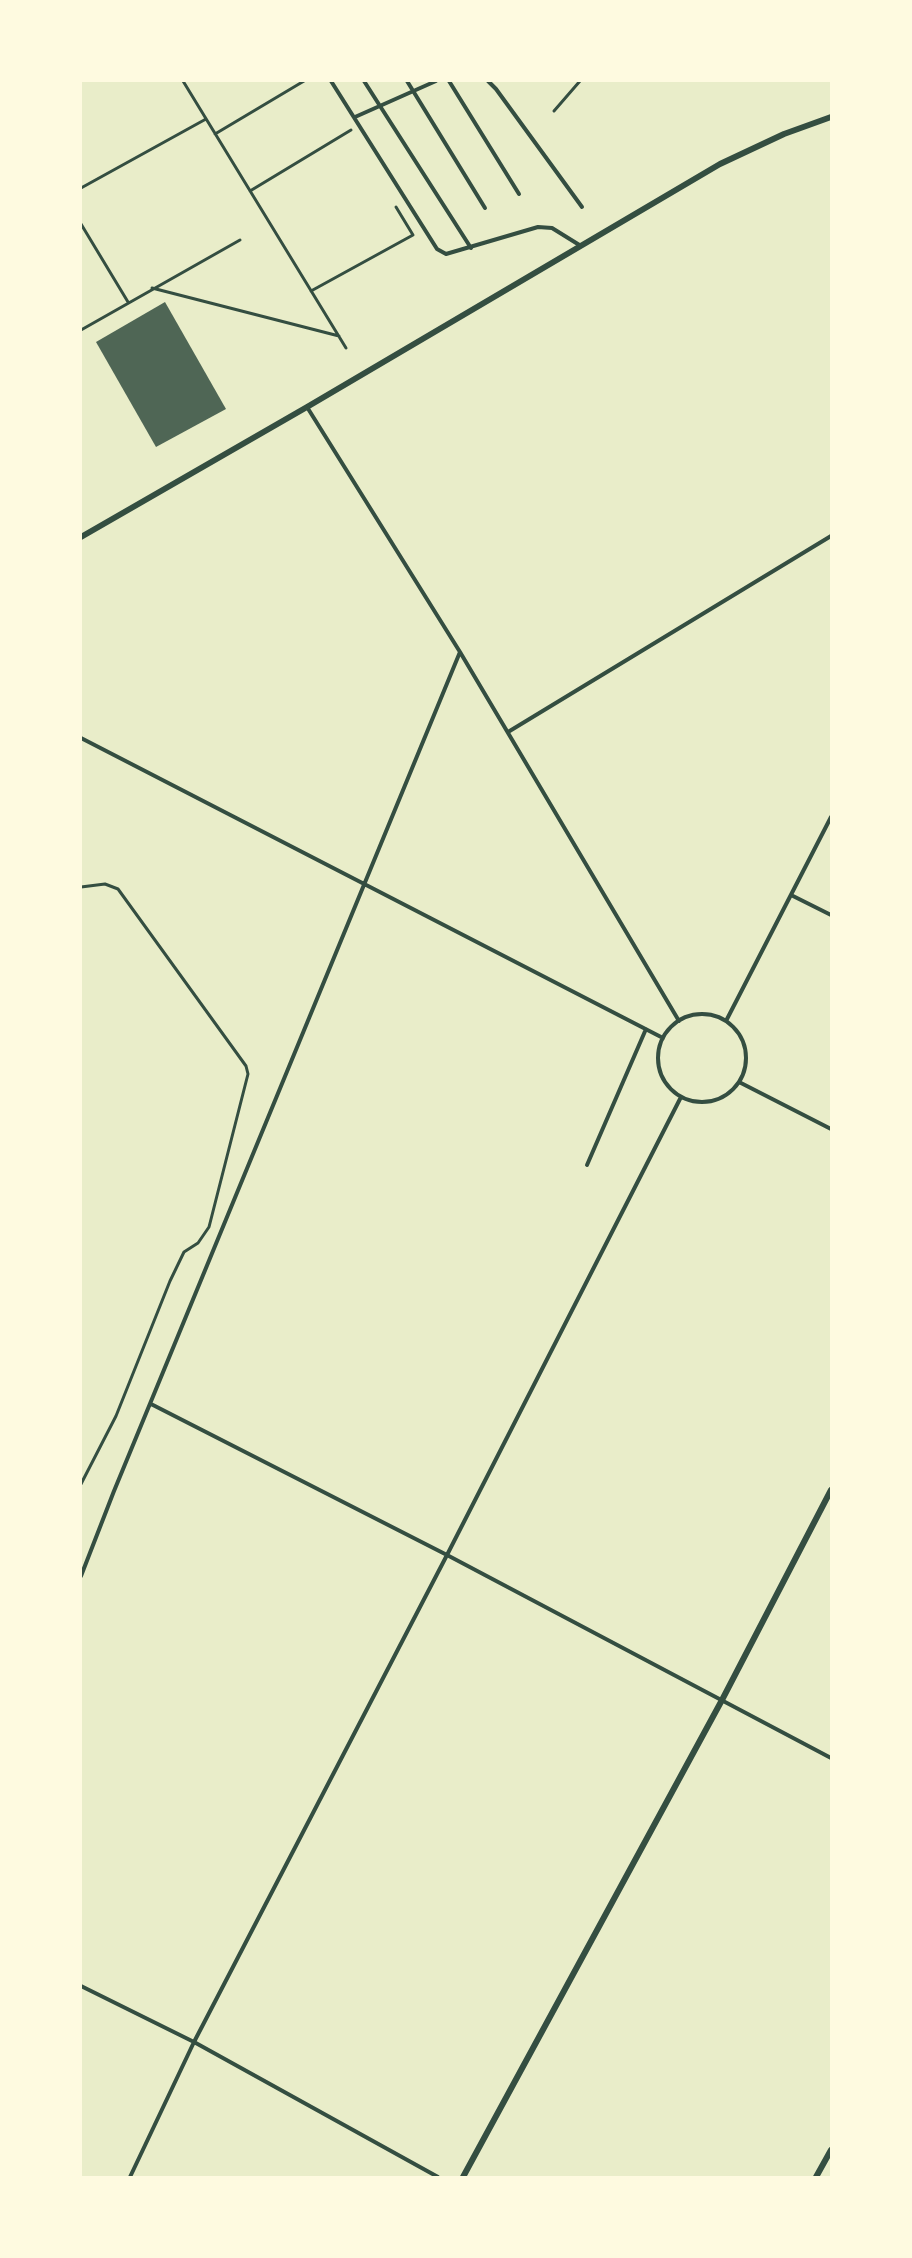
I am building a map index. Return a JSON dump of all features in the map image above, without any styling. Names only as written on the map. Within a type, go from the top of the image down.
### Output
[{"type":"street","points":[[81,537],[747,150],[831,117]]},
{"type":"street","points":[[463,2177],[722,1700],[831,1490]]},
{"type":"street","points":[[816,2177],[831,2150]]},
{"type":"lane","points":[[331,81],[437,249],[446,254],[538,227],[552,228],[582,246]]},
{"type":"lane","points":[[364,81],[471,248]]},
{"type":"lane","points":[[407,81],[485,208]]},
{"type":"lane","points":[[355,117],[436,81]]},
{"type":"lane","points":[[449,81],[519,194]]},
{"type":"lane","points":[[488,81],[582,207]]},
{"type":"lane","points":[[307,407],[460,652],[679,1021]]},
{"type":"lane","points":[[508,732],[831,536]]},
{"type":"lane","points":[[81,1576],[460,652]]},
{"type":"lane","points":[[81,738],[663,1038]]},
{"type":"lane","points":[[726,1022],[831,817]]},
{"type":"lane","points":[[791,895],[831,915]]},
{"type":"lane","points":[[694,1015],[711,1015],[726,1022],[736,1031],[743,1043],[746,1056],[739,1082],[730,1092],[712,1100],[693,1101],[681,1097],[670,1089],[660,1071],[658,1051],[663,1038],[679,1021],[694,1015]]},
{"type":"lane","points":[[587,1165],[646,1029]]},
{"type":"lane","points":[[739,1082],[831,1129]]},
{"type":"lane","points":[[130,2177],[194,2042],[447,1555],[681,1097]]},
{"type":"lane","points":[[151,1404],[447,1555],[831,1758]]},
{"type":"lane","points":[[81,1986],[194,2042],[438,2177]]},
{"type":"path","points":[[183,81],[346,348]]},
{"type":"path","points":[[215,134],[304,81]]},
{"type":"path","points":[[554,111],[580,81]]},
{"type":"path","points":[[81,188],[206,119]]},
{"type":"path","points":[[250,190],[351,130]]},
{"type":"path","points":[[311,291],[412,235],[396,206]]},
{"type":"path","points":[[81,224],[128,302]]},
{"type":"path","points":[[81,330],[240,240]]},
{"type":"path","points":[[152,288],[339,336]]},
{"type":"path","points":[[81,887],[105,884],[118,889],[246,1066],[248,1074],[209,1227],[198,1243],[184,1252],[116,1416],[81,1484]]},
{"type":"building","points":[[165,302],[226,409],[156,447],[96,342]]}]
